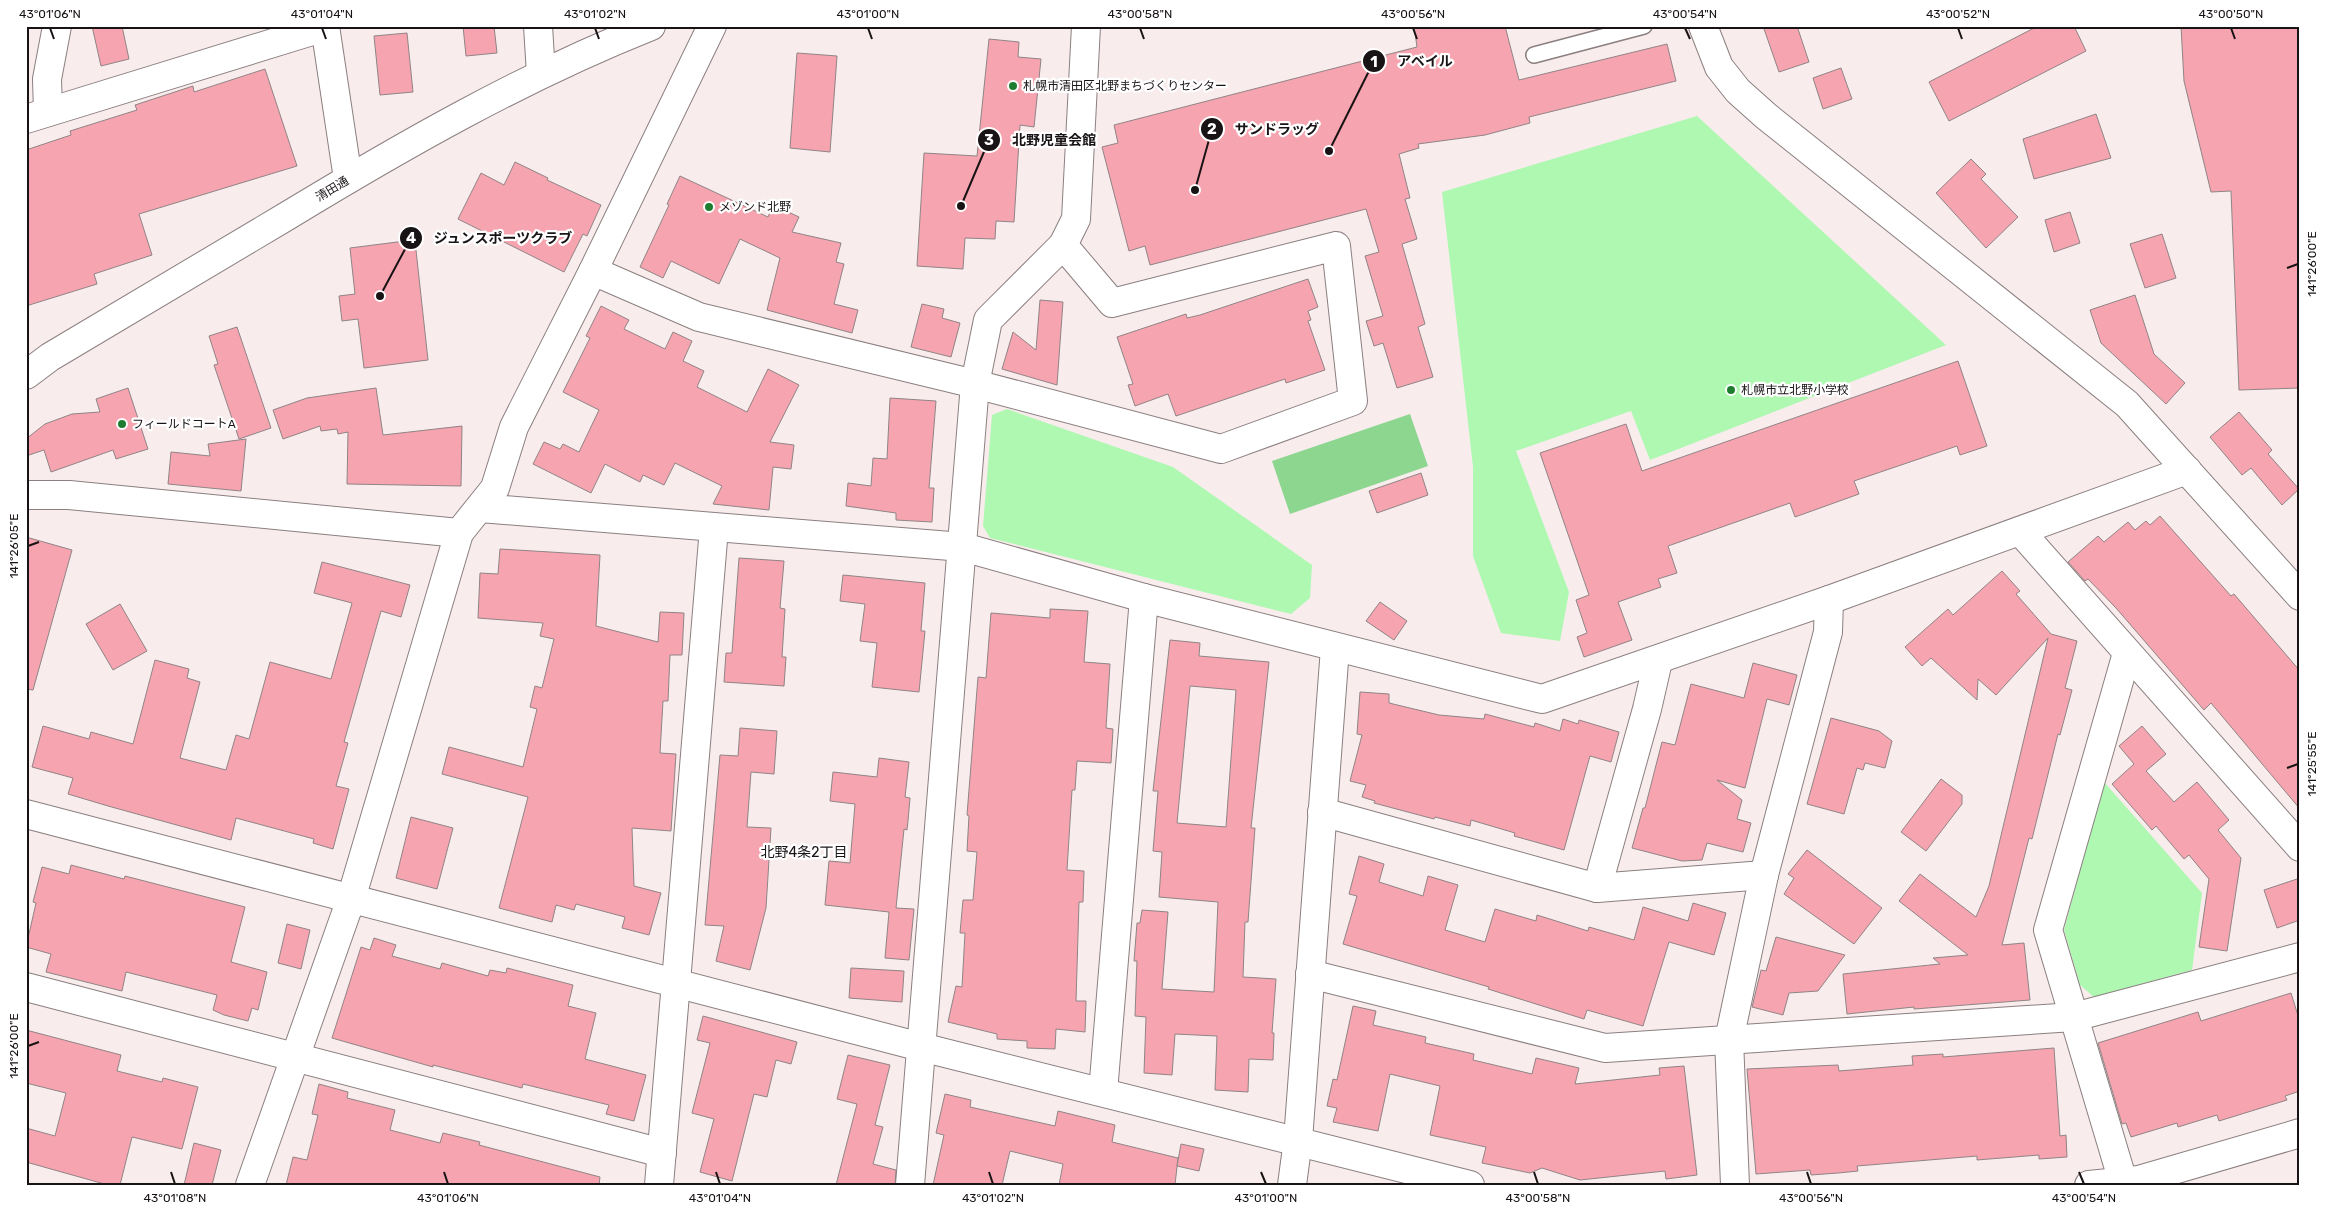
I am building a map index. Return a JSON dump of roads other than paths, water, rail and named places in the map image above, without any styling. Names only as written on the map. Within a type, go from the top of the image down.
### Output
[{"type":"street","points":[[37,115],[47,79],[57,26]]},
{"type":"street","points":[[37,115],[325,26],[348,179]]},
{"type":"street","points":[[538,26],[541,74]]},
{"type":"street","name":"清田通","points":[[26,374],[50,357],[454,118],[605,44],[651,26]]},
{"type":"street","points":[[250,1185],[297,1057],[351,899],[460,533],[495,488],[514,427],[712,26]]},
{"type":"street","points":[[910,1185],[975,384],[988,320],[1063,245],[1076,219],[1086,26]]},
{"type":"street","points":[[1703,26],[1719,67],[1738,91],[1766,116],[2127,404],[2300,596]]},
{"type":"street","points":[[593,270],[699,317],[975,384],[1221,449],[1353,400],[1336,246],[1112,303],[1063,245]]},
{"type":"street","points":[[480,508],[963,547],[1144,598],[1542,699],[1658,661],[2187,470]]},
{"type":"street","points":[[26,495],[69,495],[460,533]]},
{"type":"street","points":[[659,1185],[714,528]]},
{"type":"street","points":[[2020,531],[2126,653],[2300,847]]},
{"type":"street","points":[[1103,1092],[1144,598]]},
{"type":"street","points":[[1735,1185],[1729,1040],[1764,875],[1828,632],[1829,600]]},
{"type":"street","points":[[1292,1185],[1298,1140],[1335,648]]},
{"type":"street","points":[[2123,1184],[2048,930],[2126,653]]},
{"type":"street","points":[[1597,888],[1647,709],[1658,661]]},
{"type":"street","points":[[1322,812],[1597,888],[1764,875]]},
{"type":"street","points":[[26,814],[921,1047],[1298,1140],[1470,1185]]},
{"type":"street","points":[[1310,974],[1605,1048],[2074,1017],[2300,957]]},
{"type":"street","points":[[26,987],[662,1153]]},
{"type":"street","points":[[2089,1185],[2123,1184],[2300,1133]]},
{"type":"lane","points":[[1534,55],[1644,26]]},
{"type":"place","name":"札幌市清田区北野まちづくりセンター","points":[[1013,86]]},
{"type":"place","name":"アベイル","points":[[1329,151]]},
{"type":"place","name":"サンドラッグ","points":[[1195,190]]},
{"type":"place","name":"北野児童会館","points":[[961,206]]},
{"type":"place","name":"メゾンド北野","points":[[709,207]]},
{"type":"place","name":"ジュンスポーツクラブ","points":[[380,296]]},
{"type":"place","name":"札幌市立北野小学校","points":[[1731,390]]},
{"type":"place","name":"フィールドコートA","points":[[122,424]]},
{"type":"district","name":"北野4条2丁目","points":[[804,852]]}]
